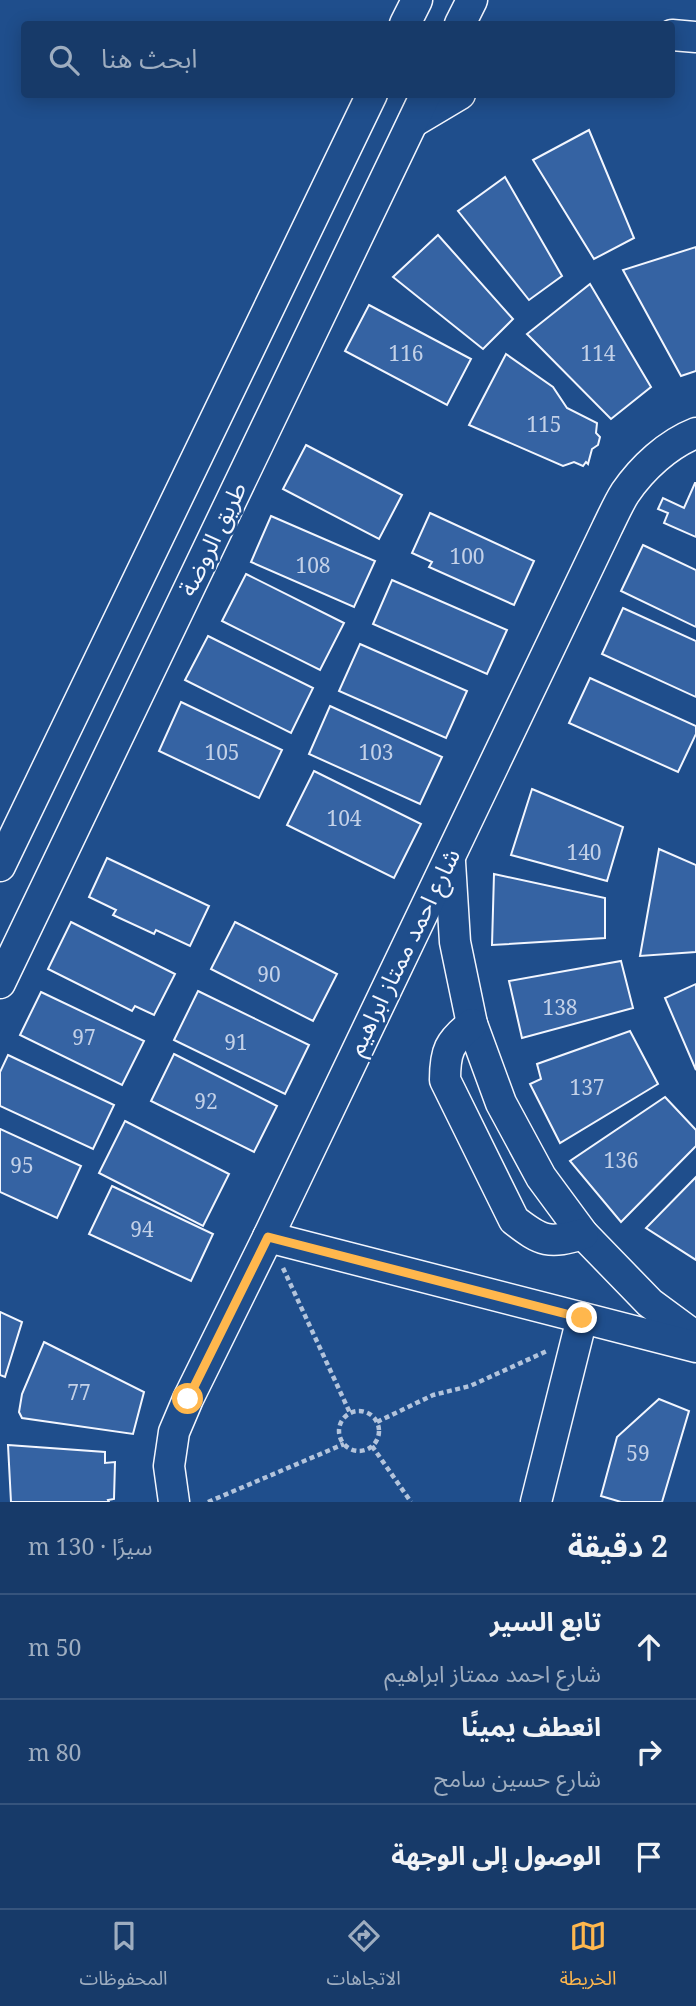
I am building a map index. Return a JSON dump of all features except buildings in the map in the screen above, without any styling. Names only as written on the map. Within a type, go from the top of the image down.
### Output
[{"type":"street","points":[[406,21],[417,0]]},
{"type":"street","points":[[462,21],[472,0]]},
{"type":"street","points":[[675,35],[696,37]]},
{"type":"street","name":"طريق الروضة","points":[[0,866],[370,98]]},
{"type":"street","name":"طريق الروضة","points":[[0,983],[424,98]]},
{"type":"street","points":[[413,122],[453,98]]},
{"type":"street","name":"شارع احمد ممتاز ابراهيم","points":[[174,1502],[169,1466],[174,1432],[188,1399],[626,492],[651,462],[683,438],[696,433]]},
{"type":"street","points":[[78,706],[88,715],[100,720],[125,724]]},
{"type":"street","points":[[32,799],[57,805],[78,821]]},
{"type":"street","points":[[449,858],[455,942],[472,1024],[501,1103],[541,1177],[583,1234],[650,1303],[696,1337]]},
{"type":"street","points":[[472,1024],[455,1038],[445,1058],[445,1080],[514,1220],[534,1236],[546,1239],[559,1241],[583,1234]]},
{"type":"street","points":[[268,1237],[580,1328],[696,1347]]},
{"type":"street","points":[[536,1502],[580,1328]]},
{"type":"path","points":[[268,1237],[350,1413]]},
{"type":"path","points":[[377,1422],[433,1395],[470,1386],[580,1328]]},
{"type":"path","points":[[365,1412],[377,1422],[377,1439],[365,1450],[350,1449],[340,1438],[340,1424],[350,1413],[365,1412]]},
{"type":"path","points":[[208,1502],[344,1444]]},
{"type":"path","points":[[372,1446],[411,1502]]},
{"type":"route","points":[[188,1399],[268,1237],[582,1318]]}]
